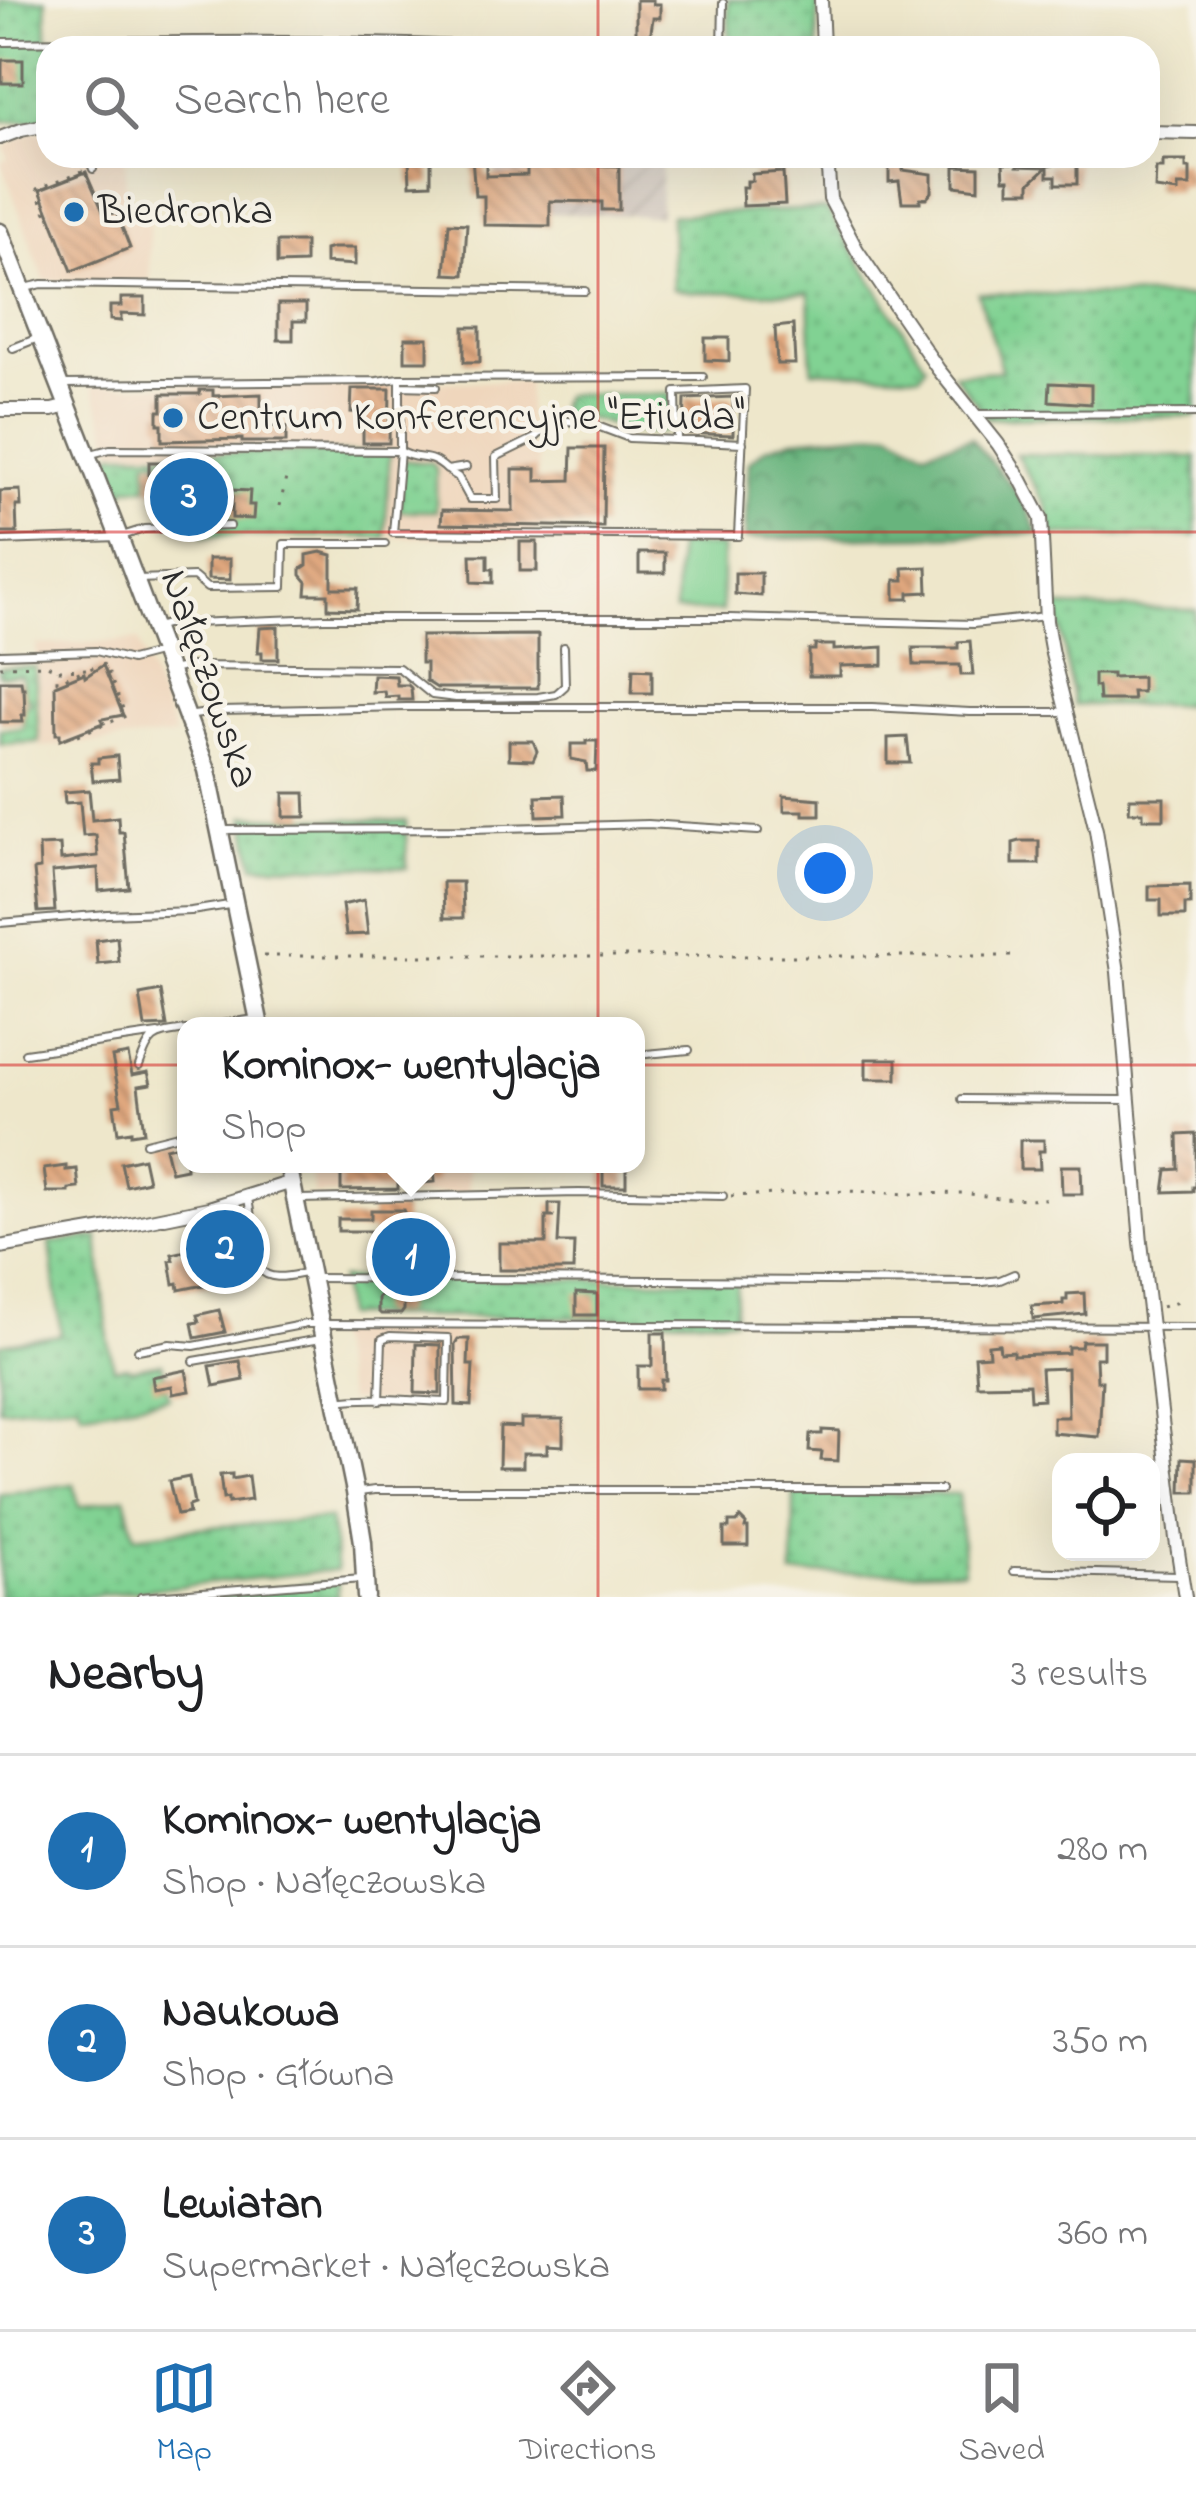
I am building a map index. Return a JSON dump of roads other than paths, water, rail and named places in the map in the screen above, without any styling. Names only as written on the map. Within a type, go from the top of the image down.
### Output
[{"type":"main road","name":"Nałęczowska","points":[[0,232],[207,770],[259,1017]]},
{"type":"main road","points":[[292,1182],[356,1492],[366,1588]]},
{"type":"street","points":[[821,0],[822,36]]},
{"type":"street","points":[[0,138],[36,127]]},
{"type":"street","points":[[1160,132],[1196,133]]},
{"type":"street","points":[[828,168],[830,199],[857,250],[1020,478],[1043,530],[1046,616],[1096,830],[1118,972],[1149,1309],[1185,1597]]},
{"type":"street","points":[[0,410],[68,406]]},
{"type":"street","points":[[0,1247],[248,1198],[292,1182]]},
{"type":"lane","points":[[722,36],[723,3]]},
{"type":"lane","points":[[0,42],[36,42]]},
{"type":"lane","points":[[22,289],[42,284],[585,291]]},
{"type":"lane","points":[[13,348],[41,336]]},
{"type":"lane","points":[[60,385],[703,377]]},
{"type":"lane","points":[[400,382],[436,388]]},
{"type":"lane","points":[[400,382],[393,533],[738,536],[745,389],[676,392],[677,439]]},
{"type":"lane","points":[[974,414],[1196,412]]},
{"type":"lane","points":[[88,455],[110,449],[400,451],[409,457],[435,459],[458,477],[470,500],[497,499],[496,457],[568,421],[592,424],[628,438],[743,443]]},
{"type":"lane","points":[[447,470],[466,467]]},
{"type":"lane","points":[[0,541],[119,537],[164,528],[230,526]]},
{"type":"lane","points":[[134,579],[194,577],[207,588],[284,587],[284,544],[385,544]]},
{"type":"lane","points":[[152,628],[326,618],[730,618],[974,624],[1046,616]]},
{"type":"lane","points":[[169,671],[188,666],[399,668],[432,695],[538,697],[556,694],[565,686],[564,647]]},
{"type":"lane","points":[[0,654],[96,651],[131,660],[161,651]]},
{"type":"lane","points":[[187,717],[221,711],[407,707],[1065,712]]},
{"type":"lane","points":[[221,831],[648,824],[758,831]]},
{"type":"lane","points":[[0,923],[236,904]]},
{"type":"lane","points":[[25,1053],[177,1031]]},
{"type":"lane","points":[[139,1066],[149,1040],[158,1034]]},
{"type":"lane","points":[[645,1054],[689,1050]]},
{"type":"lane","points":[[962,1100],[1129,1100]]},
{"type":"lane","points":[[146,1143],[177,1135]]},
{"type":"lane","points":[[292,1182],[723,1196]]},
{"type":"lane","points":[[248,1198],[259,1268],[274,1277],[983,1282],[1014,1274]]},
{"type":"lane","points":[[138,1350],[170,1344],[194,1346],[306,1324],[322,1331]]},
{"type":"lane","points":[[194,1361],[322,1331],[1196,1327]]},
{"type":"lane","points":[[336,1402],[447,1402],[448,1338],[382,1339],[380,1401]]},
{"type":"lane","points":[[356,1492],[940,1490]]},
{"type":"lane","points":[[1014,1571],[1182,1576]]},
{"type":"lane","points":[[141,1597],[366,1588]]},
{"type":"place","name":"Biedronka","points":[[74,212]]},
{"type":"place","name":"Centrum Konferencyjne \"Etiuda\"","points":[[173,418]]},
{"type":"place","name":"Lewiatan","points":[[189,497]]},
{"type":"place","name":"Naukowa","points":[[225,1249]]},
{"type":"place","name":"Kominox- wentylacja","points":[[411,1257]]}]
